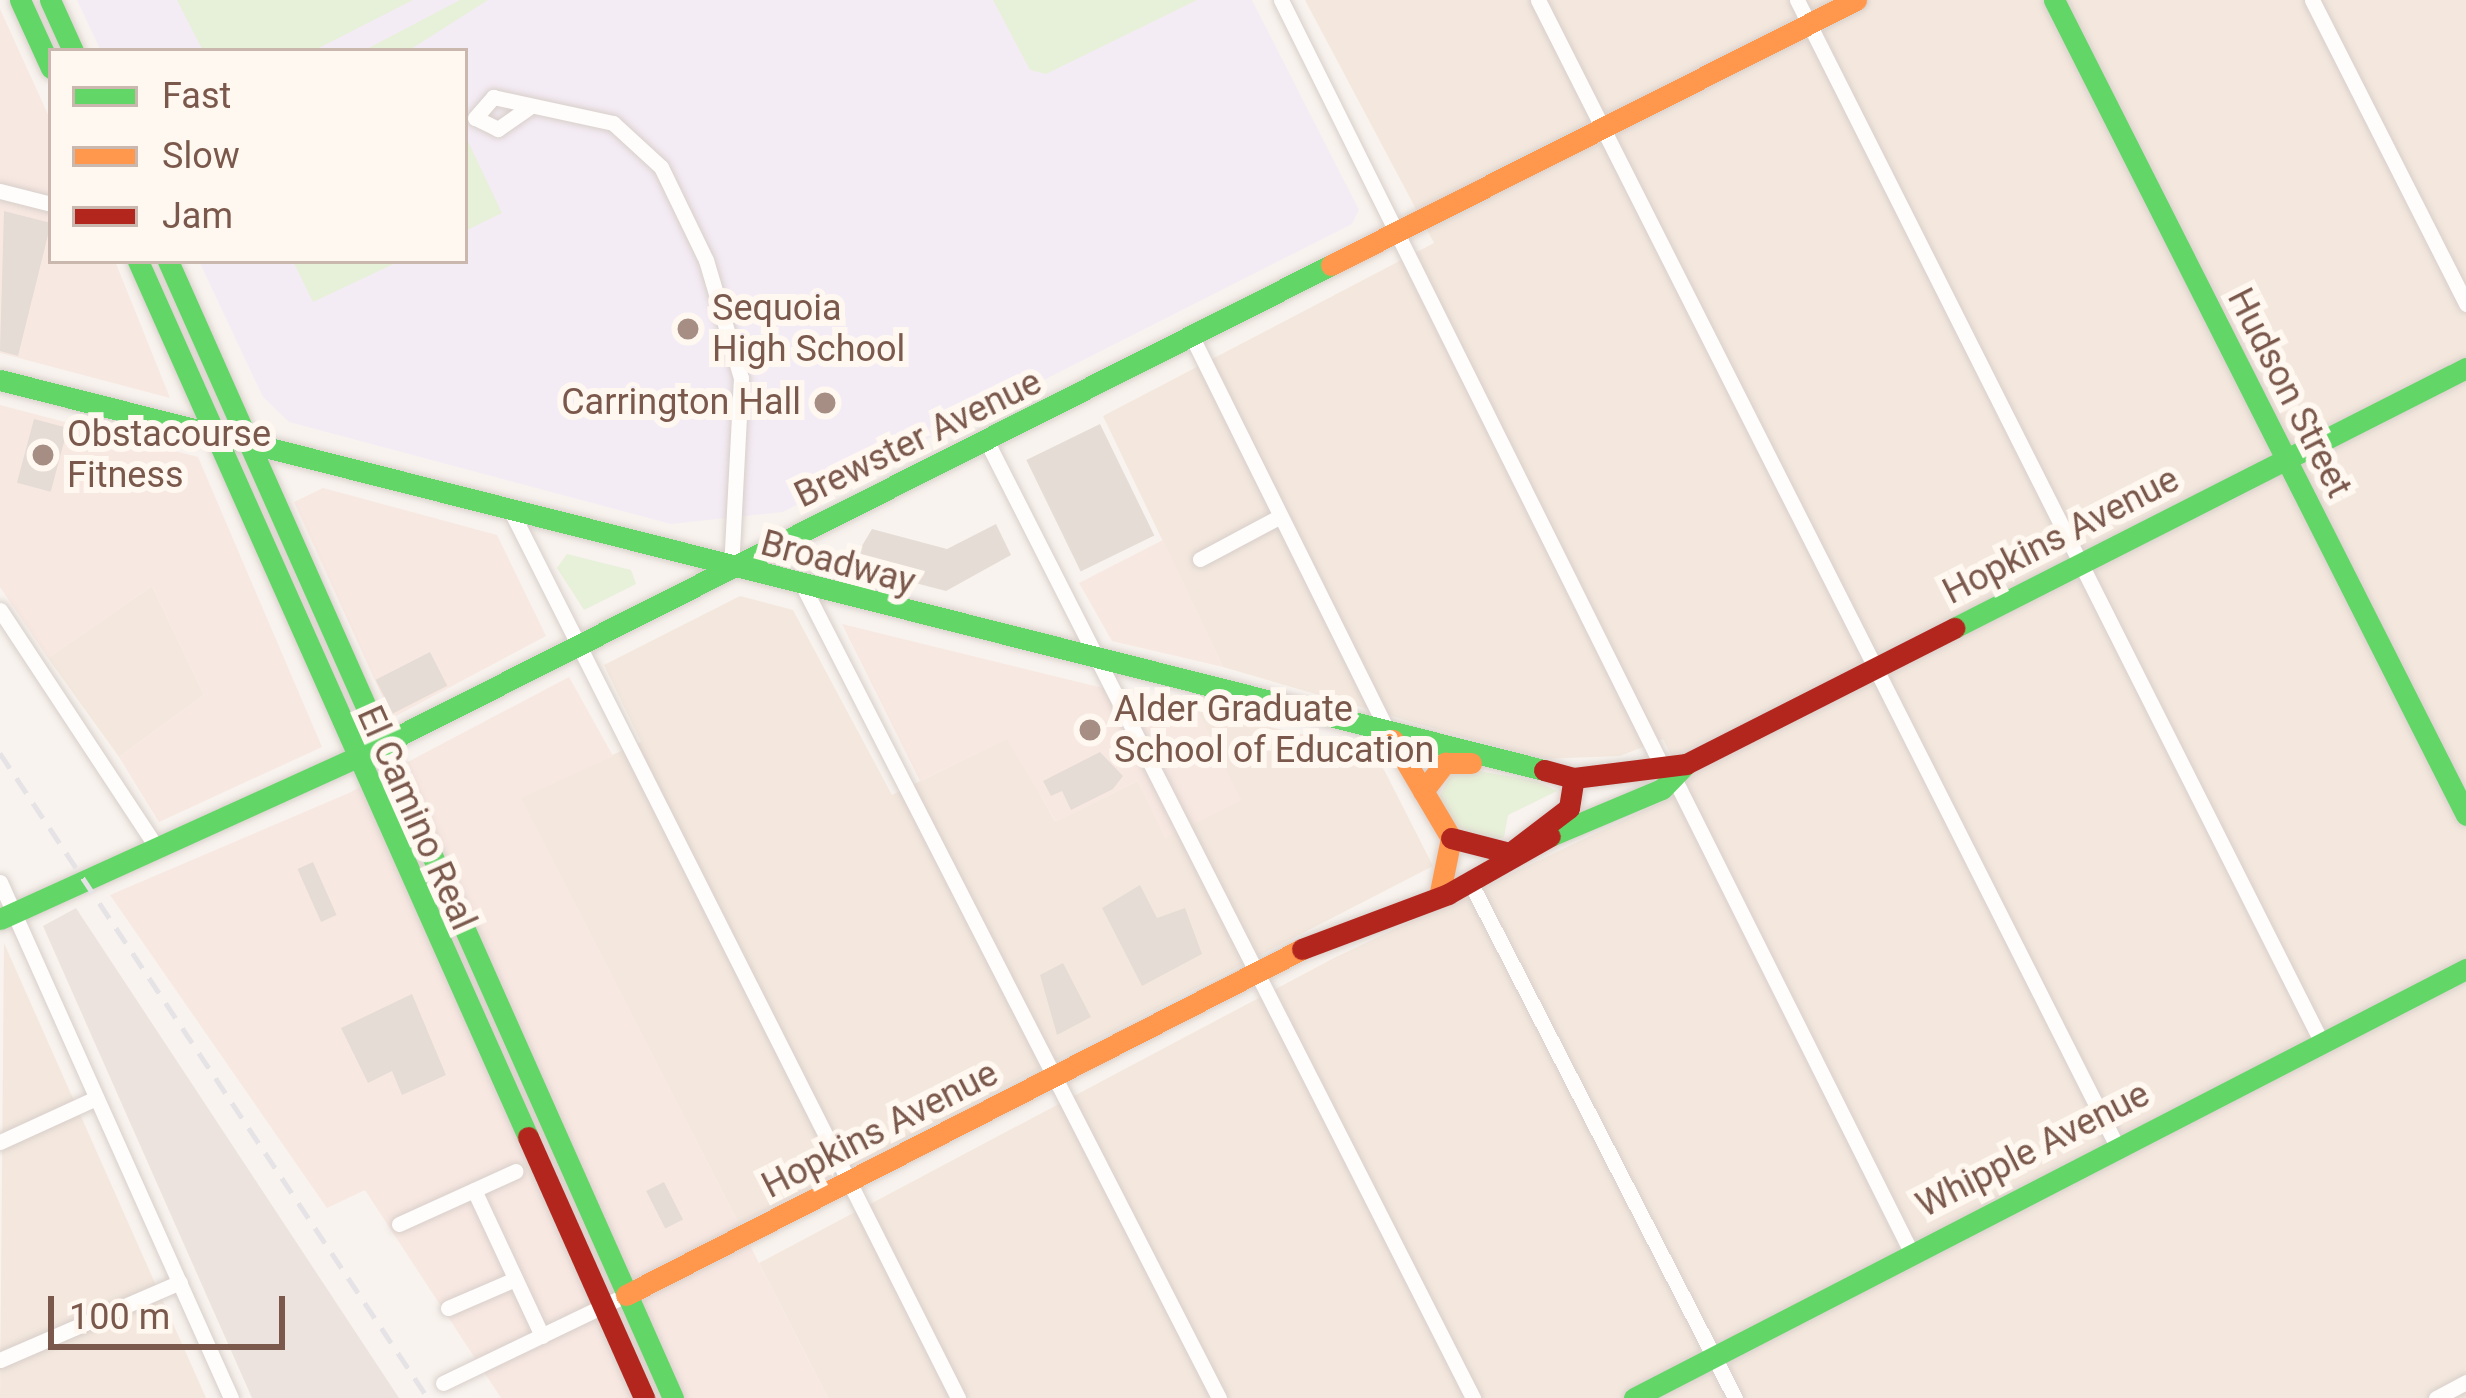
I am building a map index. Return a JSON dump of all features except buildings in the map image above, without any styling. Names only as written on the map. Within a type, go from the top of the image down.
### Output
[{"type":"street","points":[[20,0],[48,61]]},
{"type":"street","points":[[50,0],[72,48]]},
{"type":"street","points":[[1281,0],[1674,770],[1910,1250]]},
{"type":"street","points":[[1538,0],[2116,1144]]},
{"type":"street","points":[[1797,0],[2321,1041]]},
{"type":"street","name":"Brewster Avenue","points":[[7,916],[352,759],[1856,0]]},
{"type":"street","name":"Hudson Street","points":[[2054,0],[2466,815]]},
{"type":"street","points":[[2312,0],[2466,304]]},
{"type":"street","points":[[528,108],[579,110],[632,136],[665,173],[706,260],[741,378],[731,568]]},
{"type":"street","points":[[0,191],[48,203]]},
{"type":"street","name":"El Camino Real","points":[[139,264],[352,759],[644,1398]]},
{"type":"street","name":"El Camino Real","points":[[168,264],[673,1398]]},
{"type":"street","points":[[1192,337],[1393,740],[1451,838],[1510,853]]},
{"type":"street","name":"Hopkins Avenue","points":[[1510,853],[1623,805],[1674,770],[2466,368]]},
{"type":"street","name":"Broadway","points":[[0,380],[1393,740],[1574,778],[1674,770]]},
{"type":"street","points":[[986,440],[1472,1398]]},
{"type":"street","points":[[512,513],[958,1398]]},
{"type":"street","points":[[1200,559],[1279,517]]},
{"type":"street","points":[[805,590],[1219,1398]]},
{"type":"street","points":[[0,610],[157,848]]},
{"type":"street","points":[[1423,791],[1454,758],[1511,765]]},
{"type":"street","name":"Hopkins Avenue","points":[[442,1383],[1346,932],[1372,930],[1431,896],[1471,884],[1569,808],[1574,778]]},
{"type":"street","points":[[1431,896],[1451,838]]},
{"type":"street","points":[[0,881],[7,916],[96,1098],[231,1398]]},
{"type":"street","points":[[1471,884],[1736,1398]]},
{"type":"street","name":"Whipple Avenue","points":[[1634,1398],[1713,1360],[1910,1250],[2466,969]]},
{"type":"street","points":[[0,1142],[96,1098]]},
{"type":"street","points":[[399,1224],[516,1171]]},
{"type":"street","points":[[474,1190],[542,1336]]},
{"type":"street","points":[[448,1308],[515,1279]]},
{"type":"street","points":[[0,1360],[180,1282]]},
{"type":"street","points":[[2436,1398],[2465,1386]]},
{"type":"shaded area","name":"Sequoia High School","points":[[77,0],[1252,0],[1359,210],[1352,224],[783,512],[671,524],[289,422],[263,397],[200,264],[468,264],[468,48],[100,48]]},
{"type":"shaded area","points":[[1305,0],[2466,0],[2466,1398],[828,1398],[759,1263],[1334,958],[1689,789],[1663,739],[1620,756],[1540,759],[1223,667],[1103,416],[1434,243]]},
{"type":"shaded area","points":[[0,9],[48,114],[48,264],[116,264],[170,398],[0,353]]},
{"type":"shaded area","points":[[0,405],[198,457],[322,747],[159,822],[119,757],[204,695],[152,586],[48,658],[0,587]]},
{"type":"shaded area","points":[[323,488],[497,535],[546,636],[392,718],[294,502]]},
{"type":"shaded area","points":[[1163,540],[1223,667],[1112,641],[1079,583]]},
{"type":"shaded area","points":[[152,586],[204,695],[119,757],[48,658]]},
{"type":"shaded area","points":[[740,596],[793,610],[892,795],[1008,738],[1055,821],[1138,781],[1166,837],[1240,800],[1197,711],[1374,750],[1433,866],[739,1224],[520,797],[641,742],[604,665]]},
{"type":"shaded area","points":[[842,624],[1197,711],[1241,800],[1165,838],[1138,781],[1056,822],[1007,739],[920,781]]},
{"type":"shaded area","points":[[569,677],[613,756],[521,798],[828,1398],[501,1398],[365,1190],[327,1208],[110,895],[349,793]]},
{"type":"shaded area","points":[[76,908],[399,1398],[252,1398],[43,926]]},
{"type":"shaded area","points":[[4,943],[206,1398],[0,1398]]},
{"type":"green space","points":[[177,0],[413,0],[319,48],[201,48]]},
{"type":"green space","points":[[460,0],[488,0],[413,48],[369,48]]},
{"type":"green space","points":[[993,0],[1197,0],[1046,74],[1030,70]]},
{"type":"green space","points":[[468,141],[502,213],[468,230]]},
{"type":"green space","points":[[294,264],[394,264],[313,302]]},
{"type":"green space","points":[[567,554],[631,570],[636,584],[584,610],[557,568]]},
{"type":"green space","points":[[1468,769],[1536,781],[1557,791],[1508,815],[1504,837],[1485,844],[1459,834],[1438,800],[1451,772]]},
{"type":"railway","points":[[0,753],[428,1398]]},
{"type":"traffic: fast","points":[[20,0],[48,61]]},
{"type":"traffic: fast","points":[[50,0],[72,48]]},
{"type":"traffic: fast","points":[[2054,0],[2466,815]]},
{"type":"traffic: fast","points":[[139,264],[528,1137]]},
{"type":"traffic: fast","points":[[169,264],[673,1398]]},
{"type":"traffic: fast","points":[[0,919],[359,756],[1331,265]]},
{"type":"traffic: fast","points":[[1954,628],[2466,368]]},
{"type":"traffic: fast","points":[[0,380],[1544,770]]},
{"type":"traffic: fast","points":[[1550,836],[1662,789],[1686,764]]},
{"type":"traffic: fast","points":[[1634,1398],[2466,969]]},
{"type":"traffic: slow","points":[[1331,265],[1856,0]]},
{"type":"traffic: slow","points":[[1393,740],[1451,838],[1440,892]]},
{"type":"traffic: slow","points":[[1423,791],[1445,763],[1471,763]]},
{"type":"traffic: slow","points":[[626,1295],[1302,949]]},
{"type":"traffic: jam","points":[[1544,770],[1574,778],[1686,764],[1954,628]]},
{"type":"traffic: jam","points":[[1451,838],[1510,853],[1569,808],[1574,778]]},
{"type":"traffic: jam","points":[[1302,949],[1448,894],[1550,836]]},
{"type":"traffic: jam","points":[[528,1137],[644,1398]]},
{"type":"place","name":"Sequoia High School","points":[[688,329]]},
{"type":"place","name":"Carrington Hall","points":[[825,403]]},
{"type":"place","name":"Obstacourse Fitness","points":[[43,455]]},
{"type":"place","name":"Alder Graduate School of Education","points":[[1090,730]]}]
